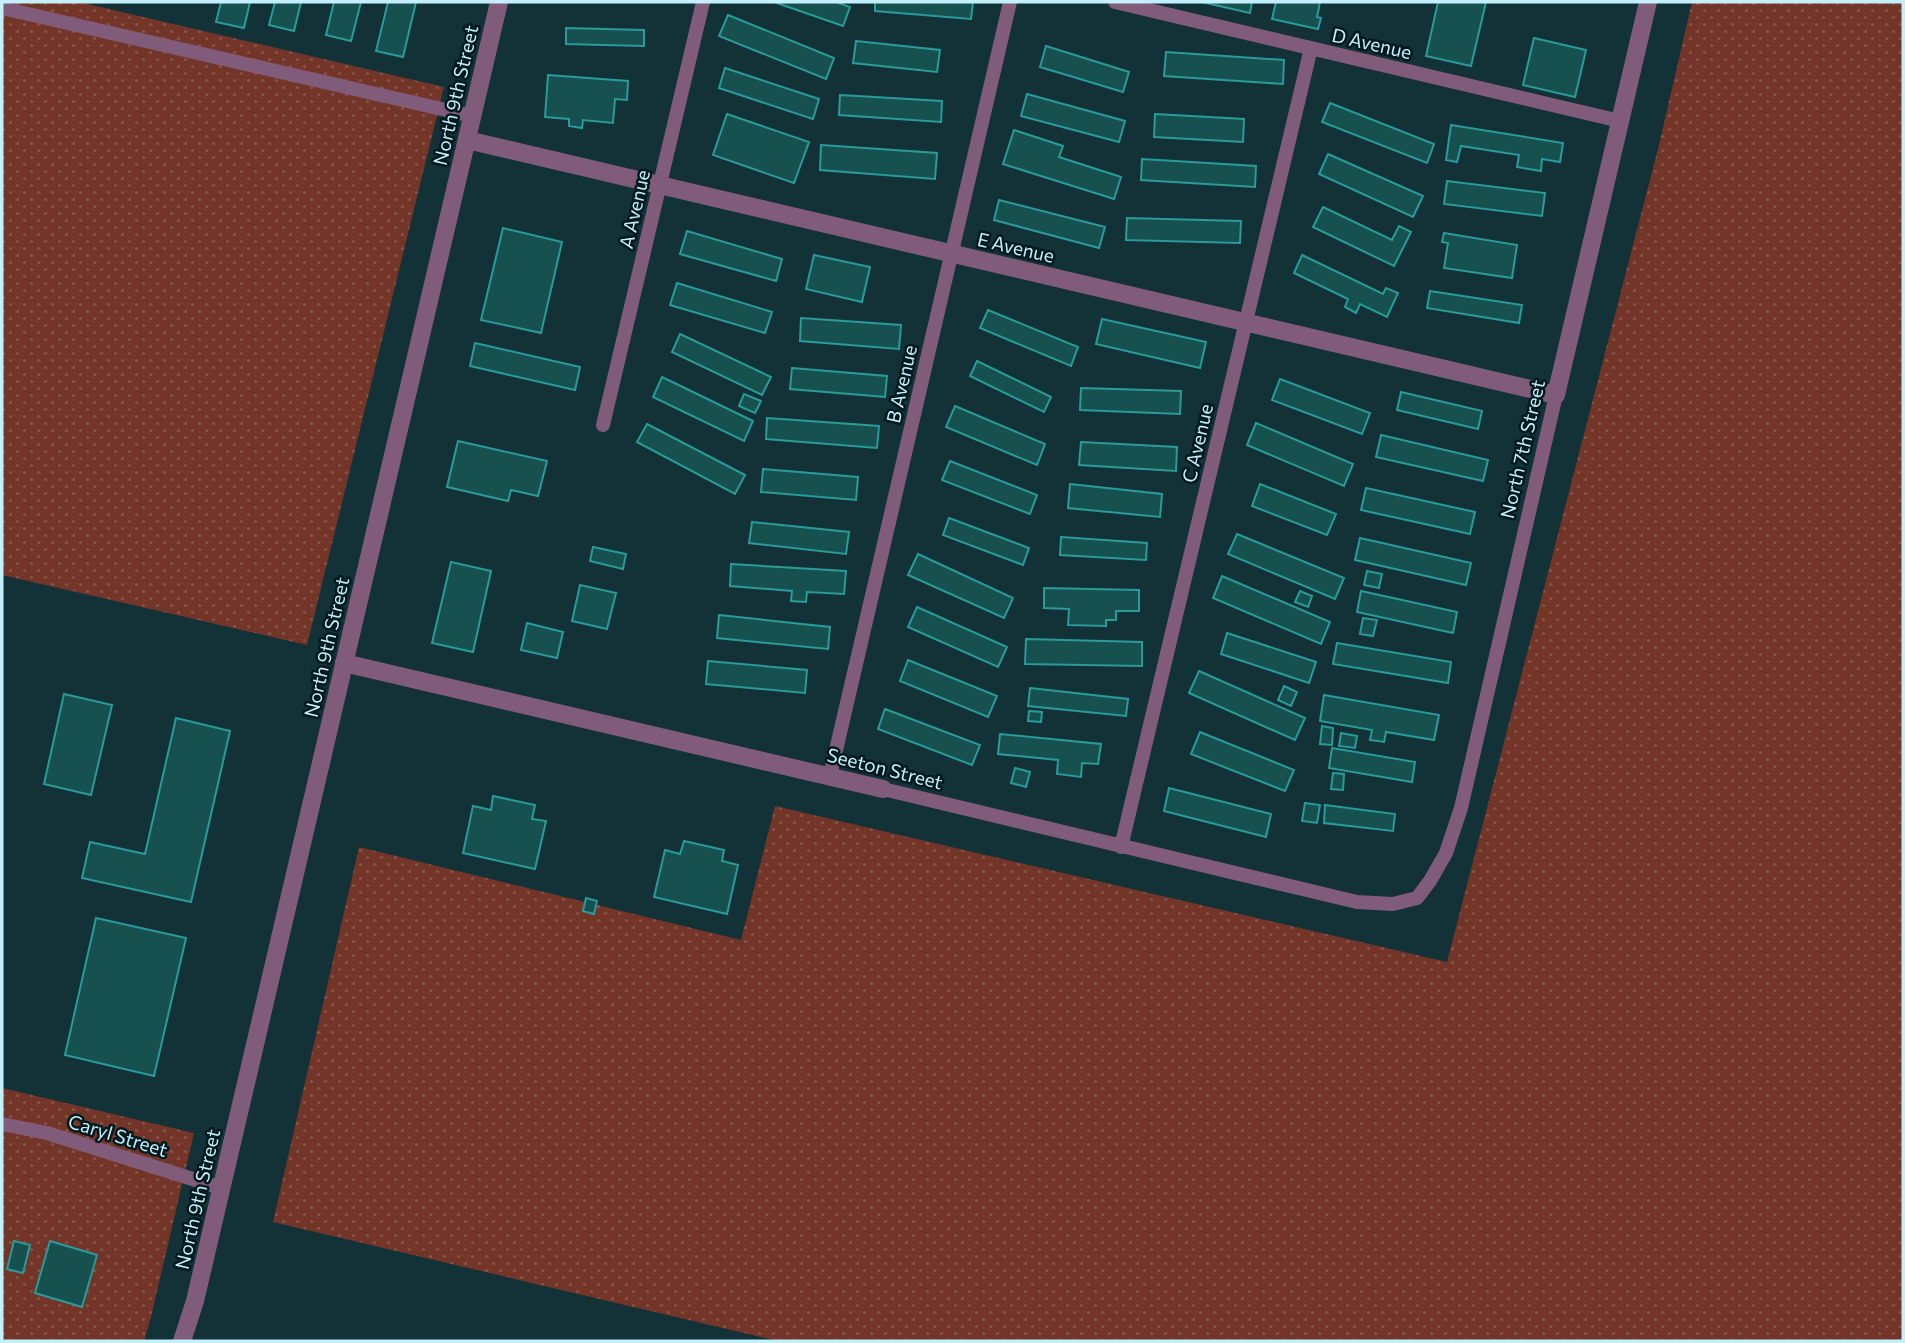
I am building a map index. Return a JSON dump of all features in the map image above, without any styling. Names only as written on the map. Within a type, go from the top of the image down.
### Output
[{"type":"street","name":"North 9th Street","points":[[182,1341],[195,1301],[499,2]]},
{"type":"street","name":"North 7th Street","points":[[1556,395],[1648,2]]},
{"type":"street","name":"E Avenue","points":[[467,140],[1556,395]]},
{"type":"street","name":"Seeton Street","points":[[344,663],[883,789]]},
{"type":"lane","name":"A Avenue","points":[[603,425],[703,2]]},
{"type":"lane","name":"B Avenue","points":[[830,776],[1010,2]]},
{"type":"lane","name":"D Avenue","points":[[1115,2],[1620,121]]},
{"type":"lane","points":[[2,8],[472,116]]},
{"type":"lane","name":"C Avenue","points":[[1121,847],[1311,48]]},
{"type":"lane","name":"North 7th Street","points":[[1417,898],[1446,853],[1461,808],[1556,395]]},
{"type":"lane","name":"Seeton Street","points":[[883,789],[1357,902],[1392,904],[1417,898]]},
{"type":"lane","name":"Caryl Street","points":[[2,1124],[47,1133],[221,1188]]},
{"type":"shaded area","points":[[2,2],[79,2],[444,87],[307,645],[2,575]]},
{"type":"shaded area","points":[[1692,2],[1903,2],[1903,1341],[778,1341],[273,1222],[359,847],[741,940],[775,806],[1447,962],[1659,145]]},
{"type":"shaded area","points":[[2,1088],[194,1133],[144,1341],[2,1341]]},
{"type":"building","points":[[221,2],[250,2],[244,28],[216,22]]},
{"type":"building","points":[[275,2],[301,2],[294,31],[269,25]]},
{"type":"building","points":[[334,2],[361,2],[351,41],[326,35]]},
{"type":"building","points":[[388,2],[416,2],[403,57],[376,51]]},
{"type":"building","points":[[774,2],[836,2],[850,7],[843,26]]},
{"type":"building","points":[[875,2],[973,2],[971,19],[875,11]]},
{"type":"building","points":[[1202,2],[1252,2],[1250,13]]},
{"type":"building","points":[[1276,2],[1320,2],[1317,17],[1321,18],[1318,29],[1272,19]]},
{"type":"building","points":[[1438,2],[1486,2],[1471,66],[1426,56]]},
{"type":"building","points":[[728,15],[834,58],[826,79],[719,36]]},
{"type":"building","points":[[566,28],[644,30],[644,46],[566,44]]},
{"type":"building","points":[[1534,38],[1586,50],[1575,97],[1523,85]]},
{"type":"building","points":[[856,41],[940,50],[937,72],[853,63]]},
{"type":"building","points":[[1046,46],[1129,72],[1123,92],[1040,67]]},
{"type":"building","points":[[1166,52],[1284,60],[1283,84],[1164,76]]},
{"type":"building","points":[[725,68],[819,99],[813,119],[719,88]]},
{"type":"building","points":[[548,75],[628,81],[627,100],[615,99],[613,123],[583,120],[582,128],[569,126],[569,119],[545,117]]},
{"type":"building","points":[[1027,94],[1125,121],[1119,142],[1021,116]]},
{"type":"building","points":[[840,95],[942,101],[941,122],[839,115]]},
{"type":"building","points":[[1330,103],[1434,144],[1427,163],[1322,122]]},
{"type":"building","points":[[727,114],[809,142],[794,183],[713,155]]},
{"type":"building","points":[[1155,114],[1244,119],[1243,142],[1154,137]]},
{"type":"building","points":[[1451,125],[1563,143],[1560,162],[1542,159],[1541,171],[1517,167],[1519,155],[1461,146],[1457,162],[1446,160]]},
{"type":"building","points":[[1014,130],[1063,146],[1059,157],[1121,177],[1114,199],[1003,164]]},
{"type":"building","points":[[821,145],[937,153],[935,179],[820,170]]},
{"type":"building","points":[[1328,154],[1423,196],[1413,217],[1319,174]]},
{"type":"building","points":[[1142,159],[1256,166],[1255,187],[1141,180]]},
{"type":"building","points":[[1447,181],[1545,193],[1542,216],[1444,204]]},
{"type":"building","points":[[999,200],[1105,227],[1099,248],[994,220]]},
{"type":"building","points":[[1323,207],[1392,240],[1399,226],[1411,232],[1394,266],[1313,227]]},
{"type":"building","points":[[1127,218],[1241,221],[1240,243],[1126,240]]},
{"type":"building","points":[[503,228],[562,242],[541,333],[481,320]]},
{"type":"building","points":[[687,231],[782,259],[776,281],[680,254]]},
{"type":"building","points":[[1444,233],[1517,245],[1512,278],[1444,268],[1448,243],[1442,242]]},
{"type":"building","points":[[814,255],[870,267],[862,302],[806,289]]},
{"type":"building","points":[[1302,255],[1383,294],[1386,288],[1398,293],[1387,317],[1360,304],[1356,313],[1345,307],[1348,299],[1294,273]]},
{"type":"building","points":[[677,283],[772,312],[765,333],[670,305]]},
{"type":"building","points":[[1430,291],[1522,305],[1519,323],[1427,308]]},
{"type":"building","points":[[988,310],[1078,347],[1071,366],[980,328]]},
{"type":"building","points":[[801,318],[901,325],[899,349],[800,341]]},
{"type":"building","points":[[1102,319],[1206,342],[1200,368],[1096,344]]},
{"type":"building","points":[[680,334],[771,377],[762,395],[672,352]]},
{"type":"building","points":[[475,343],[580,367],[575,390],[470,366]]},
{"type":"building","points":[[977,361],[1051,397],[1044,412],[970,376]]},
{"type":"building","points":[[792,368],[887,376],[885,397],[790,389]]},
{"type":"building","points":[[662,377],[753,421],[744,441],[653,397]]},
{"type":"building","points":[[1280,379],[1370,413],[1362,434],[1272,400]]},
{"type":"building","points":[[1081,388],[1181,391],[1180,414],[1080,410]]},
{"type":"building","points":[[1401,392],[1482,411],[1478,429],[1397,410]]},
{"type":"building","points":[[744,394],[761,401],[755,413],[739,406]]},
{"type":"building","points":[[955,406],[1045,444],[1037,465],[946,427]]},
{"type":"building","points":[[767,418],[879,426],[877,448],[766,439]]},
{"type":"building","points":[[1256,423],[1353,464],[1344,486],[1247,445]]},
{"type":"building","points":[[647,424],[745,475],[735,494],[637,442]]},
{"type":"building","points":[[1381,435],[1488,460],[1483,481],[1376,457]]},
{"type":"building","points":[[458,441],[547,461],[538,496],[511,490],[508,501],[447,487]]},
{"type":"building","points":[[1081,442],[1177,447],[1176,471],[1079,465]]},
{"type":"building","points":[[950,461],[1037,495],[1030,514],[942,480]]},
{"type":"building","points":[[763,469],[858,477],[856,500],[761,492]]},
{"type":"building","points":[[1070,484],[1162,494],[1160,517],[1068,508]]},
{"type":"building","points":[[1260,484],[1336,514],[1327,535],[1252,506]]},
{"type":"building","points":[[1366,488],[1475,512],[1470,534],[1361,510]]},
{"type":"building","points":[[949,518],[1029,548],[1023,565],[943,535]]},
{"type":"building","points":[[752,522],[849,532],[846,554],[749,543]]},
{"type":"building","points":[[1237,534],[1344,578],[1335,599],[1228,554]]},
{"type":"building","points":[[1061,537],[1147,543],[1146,560],[1060,555]]},
{"type":"building","points":[[1360,538],[1471,563],[1466,585],[1355,560]]},
{"type":"building","points":[[593,547],[626,554],[623,569],[590,561]]},
{"type":"building","points":[[918,554],[1013,598],[1004,618],[908,575]]},
{"type":"building","points":[[451,562],[491,571],[473,652],[432,643]]},
{"type":"building","points":[[731,564],[846,571],[844,594],[807,592],[806,602],[791,601],[792,591],[730,586]]},
{"type":"building","points":[[1367,571],[1382,574],[1379,588],[1364,585]]},
{"type":"building","points":[[1222,576],[1330,622],[1321,644],[1213,598]]},
{"type":"building","points":[[580,585],[616,593],[607,629],[572,621]]},
{"type":"building","points":[[1044,588],[1139,590],[1139,611],[1116,611],[1116,620],[1106,620],[1106,626],[1068,625],[1069,609],[1044,608]]},
{"type":"building","points":[[1300,591],[1312,596],[1308,607],[1295,602]]},
{"type":"building","points":[[1361,591],[1457,612],[1453,633],[1357,612]]},
{"type":"building","points":[[917,607],[1007,647],[998,667],[908,627]]},
{"type":"building","points":[[719,615],[830,627],[828,649],[717,638]]},
{"type":"building","points":[[1363,618],[1377,620],[1373,636],[1360,634]]},
{"type":"building","points":[[527,623],[563,632],[557,658],[521,650]]},
{"type":"building","points":[[1227,633],[1316,662],[1309,683],[1221,654]]},
{"type":"building","points":[[1026,639],[1142,642],[1142,666],[1025,664]]},
{"type":"building","points":[[1337,643],[1451,662],[1448,683],[1333,664]]},
{"type":"building","points":[[908,660],[997,696],[988,717],[900,681]]},
{"type":"building","points":[[708,661],[807,670],[805,693],[706,684]]},
{"type":"building","points":[[1199,671],[1305,718],[1295,740],[1189,693]]},
{"type":"building","points":[[1284,686],[1297,692],[1291,706],[1278,700]]},
{"type":"building","points":[[1030,688],[1128,699],[1126,716],[1028,706]]},
{"type":"building","points":[[64,694],[112,705],[91,795],[44,784]]},
{"type":"building","points":[[1324,695],[1439,715],[1434,740],[1386,732],[1384,742],[1370,740],[1372,730],[1320,721]]},
{"type":"building","points":[[885,709],[980,745],[972,765],[878,729]]},
{"type":"building","points":[[1029,711],[1042,712],[1041,722],[1028,721]]},
{"type":"building","points":[[176,718],[230,731],[191,902],[82,878],[90,842],[145,854]]},
{"type":"building","points":[[1322,726],[1333,728],[1332,745],[1320,744]]},
{"type":"building","points":[[1200,732],[1294,770],[1285,791],[1191,754]]},
{"type":"building","points":[[1341,733],[1357,736],[1355,748],[1339,746]]},
{"type":"building","points":[[1000,734],[1101,744],[1098,764],[1082,763],[1081,777],[1057,774],[1058,760],[998,754]]},
{"type":"building","points":[[1332,748],[1415,762],[1412,782],[1329,768]]},
{"type":"building","points":[[1015,768],[1030,772],[1026,787],[1011,783]]},
{"type":"building","points":[[1333,773],[1344,774],[1343,790],[1331,789]]},
{"type":"building","points":[[1169,788],[1271,814],[1266,837],[1164,811]]},
{"type":"building","points":[[493,796],[535,805],[532,819],[546,821],[535,869],[463,853],[473,806],[491,810]]},
{"type":"building","points":[[1305,803],[1320,805],[1317,823],[1302,821]]},
{"type":"building","points":[[1325,805],[1395,814],[1393,831],[1324,823]]},
{"type":"building","points":[[684,841],[724,850],[722,861],[738,865],[727,914],[654,897],[665,850],[680,854]]},
{"type":"building","points":[[586,898],[597,901],[594,914],[583,911]]},
{"type":"building","points":[[96,918],[186,938],[154,1076],[65,1055]]},
{"type":"building","points":[[14,1241],[30,1245],[23,1273],[7,1269]]},
{"type":"building","points":[[50,1241],[97,1255],[82,1307],[35,1293]]}]
